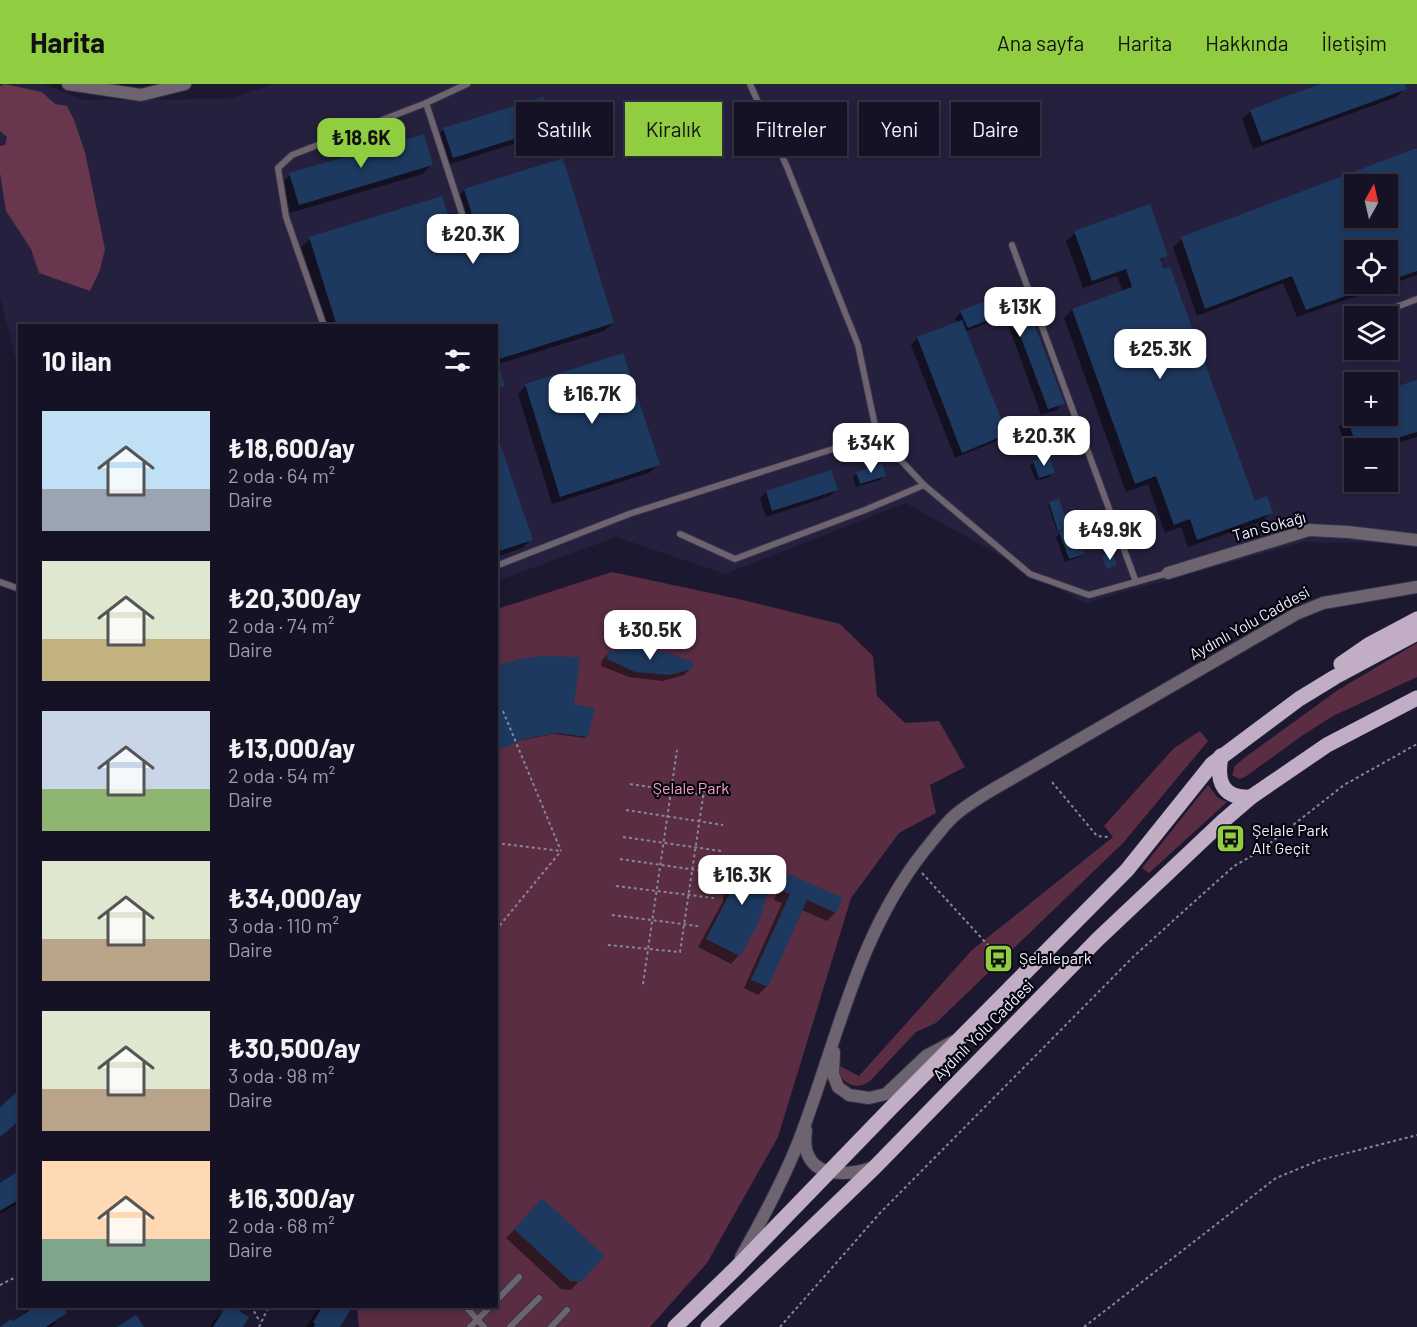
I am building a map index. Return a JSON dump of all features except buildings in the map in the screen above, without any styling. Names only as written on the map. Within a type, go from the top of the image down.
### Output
[{"type":"main road","points":[[1299,699],[1348,659],[1417,619]]},
{"type":"main road","name":"Aydınlı Yolu Caddesi","points":[[675,1327],[735,1269],[1127,870],[1204,772],[1221,756],[1299,699],[1417,633]]},
{"type":"main road","name":"Aydınlı Yolu Caddesi","points":[[708,1327],[875,1167],[1098,939],[1251,797],[1327,745],[1417,698]]},
{"type":"main road","points":[[1221,756],[1219,776],[1226,790],[1240,798],[1251,797]]},
{"type":"street","points":[[68,84],[141,96],[185,84]]},
{"type":"street","name":"Tan Sokağı","points":[[1168,573],[1309,530],[1417,540]]},
{"type":"street","name":"Aydınlı Yolu Caddesi","points":[[735,1269],[782,1180],[810,1111],[835,1033],[868,944],[887,906],[914,864],[952,818],[968,805],[1296,614],[1323,603],[1417,586]]},
{"type":"street","name":"Aydınlı Yolu Caddesi","points":[[835,1033],[834,1081],[849,1095],[869,1098],[886,1094],[926,1056],[961,1038]]},
{"type":"street","name":"Aydınlı Yolu Caddesi","points":[[810,1111],[805,1140],[807,1154],[814,1164],[830,1172]]},
{"type":"street","points":[[830,1172],[853,1173],[875,1167]]},
{"type":"lane","points":[[323,324],[286,217],[278,168],[292,155],[426,103],[467,84]]},
{"type":"lane","points":[[750,84],[787,167],[858,345],[877,435],[924,485],[1030,574],[1089,595],[1168,573]]},
{"type":"lane","points":[[426,103],[466,226]]},
{"type":"lane","points":[[1012,245],[1136,582]]},
{"type":"lane","points":[[1398,306],[1417,299]]},
{"type":"lane","points":[[498,565],[629,514],[877,435]]},
{"type":"lane","points":[[680,534],[735,559],[924,485]]},
{"type":"lane","points":[[0,582],[18,588]]},
{"type":"lane","points":[[498,1299],[519,1277]]},
{"type":"lane","points":[[510,1327],[539,1298]]},
{"type":"lane","points":[[467,1308],[484,1327]]},
{"type":"lane","points":[[470,1327],[489,1308]]},
{"type":"lane","points":[[551,1327],[567,1310]]},
{"type":"path","points":[[503,711],[561,851]]},
{"type":"path","points":[[780,1327],[880,1213],[1134,956],[1234,866],[1260,851],[1344,785],[1417,744]]},
{"type":"path","points":[[643,984],[677,750]]},
{"type":"path","points":[[1052,782],[1097,836],[1108,837]]},
{"type":"path","points":[[630,784],[703,795]]},
{"type":"path","points":[[608,945],[680,952],[705,784]]},
{"type":"path","points":[[627,810],[723,825]]},
{"type":"path","points":[[623,837],[721,851]]},
{"type":"path","points":[[498,843],[561,851]]},
{"type":"path","points":[[498,928],[561,851]]},
{"type":"path","points":[[620,860],[717,873]]},
{"type":"path","points":[[914,864],[1001,961]]},
{"type":"path","points":[[616,886],[714,898]]},
{"type":"path","points":[[612,915],[698,926]]},
{"type":"path","points":[[1084,1327],[1276,1178],[1320,1160],[1417,1135]]},
{"type":"path","points":[[0,1285],[18,1276]]},
{"type":"path","points":[[252,1308],[260,1325]]},
{"type":"path","points":[[260,1325],[268,1308]]},
{"type":"shaded area","points":[[0,84],[43,84],[85,100],[229,99],[273,84],[1417,84],[1417,539],[1381,543],[1303,542],[1085,603],[906,503],[725,574],[616,537],[498,581],[498,324],[18,324],[18,368],[0,296]]},
{"type":"shaded area","points":[[5,84],[42,92],[55,104],[67,106],[74,120],[85,152],[105,249],[100,270],[90,291],[39,273],[31,249],[6,211],[0,173],[0,146],[5,145],[7,137],[0,131],[0,86]]},
{"type":"green space","name":"Şelale Park","points":[[612,572],[840,624],[873,656],[877,696],[905,723],[939,721],[965,767],[930,785],[936,813],[899,833],[851,898],[778,1137],[707,1263],[650,1327],[359,1327],[357,1308],[498,1308],[498,609]]},
{"type":"green space","points":[[1417,643],[1417,677],[1333,716],[1245,777],[1239,779],[1232,775],[1235,766],[1244,758],[1338,690]]},
{"type":"green space","points":[[1200,731],[1208,741],[1123,843],[936,1023],[916,1032],[870,1081],[858,1086],[848,1083],[840,1076],[836,1064],[859,1076],[972,950],[1113,837],[1104,826],[1174,748]]},
{"type":"green space","points":[[1208,785],[1218,798],[1227,802],[1149,873],[1142,868]]},
{"type":"place","name":"Şelale Park Alt Geçit","points":[[1231,839]]},
{"type":"place","name":"Şelalepark","points":[[998,958]]}]
